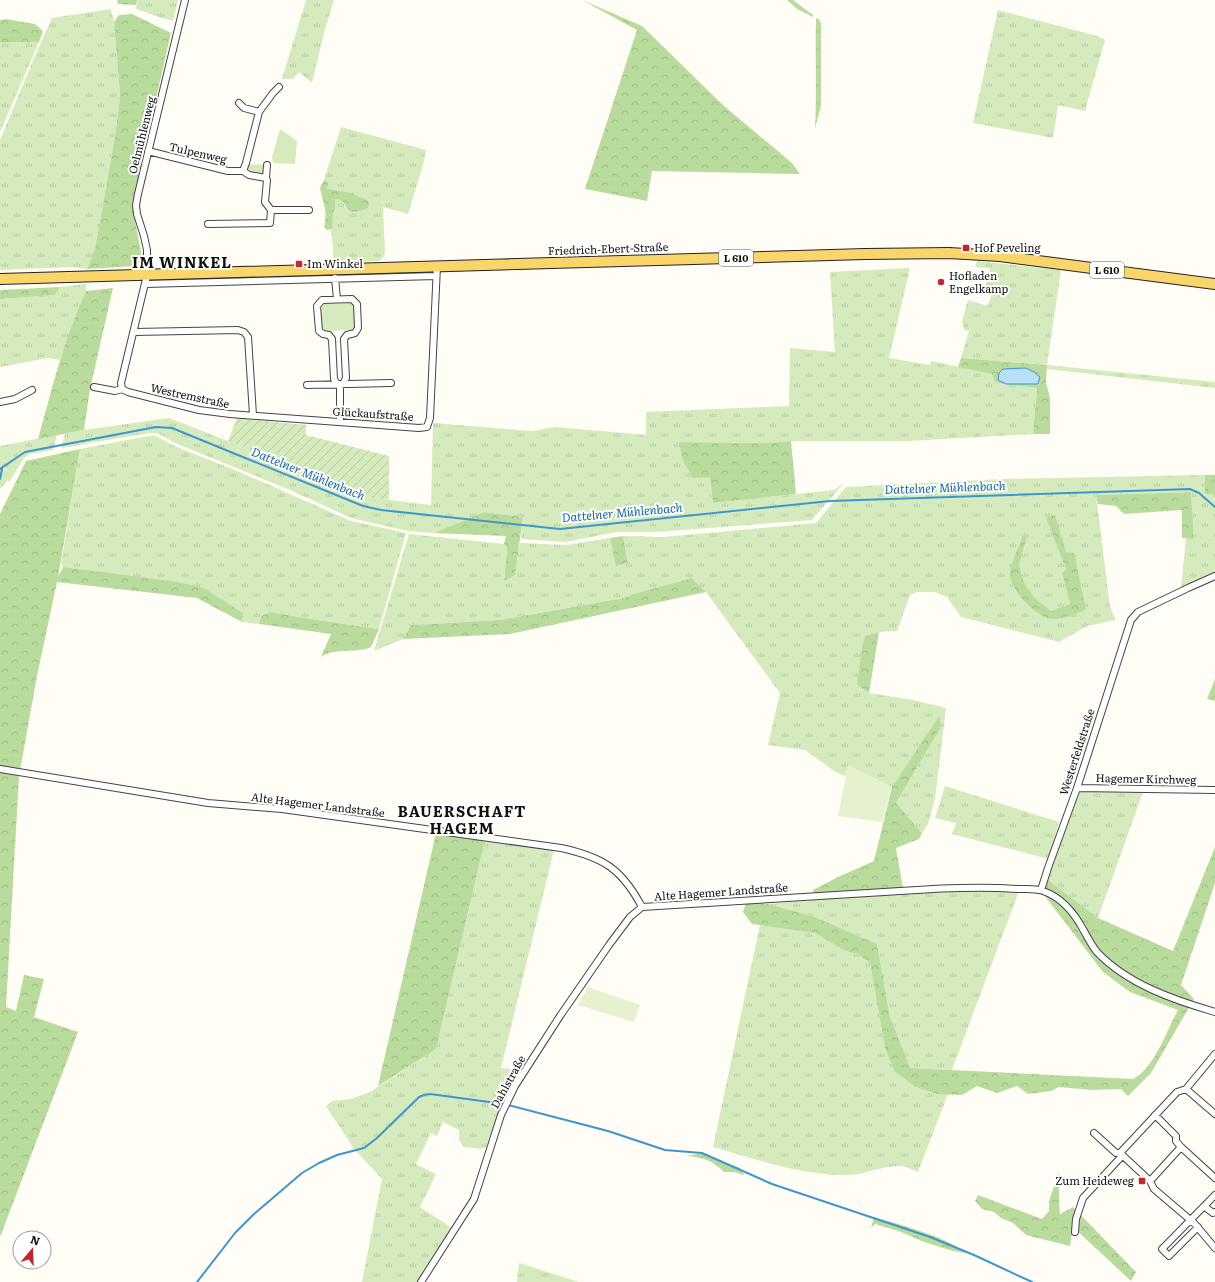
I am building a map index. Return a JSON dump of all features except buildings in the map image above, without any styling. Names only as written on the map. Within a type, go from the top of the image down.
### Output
[{"type":"main road","name":"Friedrich-Ebert-Straße","points":[[0,279],[146,279],[436,271],[873,254],[949,253],[1000,256],[1215,284]]},
{"type":"street","name":"Oelmühlenweg","points":[[146,279],[147,250],[136,205],[185,0]]},
{"type":"street","points":[[242,171],[246,163],[259,112],[273,93],[279,88]]},
{"type":"street","points":[[239,103],[244,108],[259,112]]},
{"type":"street","name":"Tulpenweg","points":[[148,151],[228,171],[242,171],[249,175],[266,179]]},
{"type":"street","points":[[208,224],[270,223],[271,210],[265,202],[267,165]]},
{"type":"street","points":[[271,210],[309,210]]},
{"type":"street","name":"Friedrich-Ebert-Straße","points":[[146,279],[335,278],[436,271]]},
{"type":"street","name":"Glückaufstraße","points":[[253,416],[419,428],[427,427],[430,418],[436,271]]},
{"type":"street","points":[[335,278],[337,299]]},
{"type":"street","points":[[122,388],[121,383],[146,279]]},
{"type":"street","points":[[340,384],[334,379],[332,339],[329,335],[322,334],[318,331],[317,306],[322,300],[352,299],[357,304],[358,330],[355,333],[347,334],[344,338],[346,378],[340,384],[340,422]]},
{"type":"street","points":[[134,332],[238,330],[244,332],[248,337],[253,416]]},
{"type":"street","points":[[307,385],[391,383]]},
{"type":"street","name":"Westremstraße","points":[[94,387],[115,391],[122,388],[128,392],[199,410],[253,416]]},
{"type":"street","points":[[0,402],[15,399],[32,390]]},
{"type":"street","name":"Westerfeldstraße","points":[[1042,890],[1131,620],[1138,612],[1215,576]]},
{"type":"street","name":"Alte Hagemer Landstraße","points":[[0,770],[208,803],[282,809],[583,852],[604,862],[625,880],[642,907],[961,887],[1000,887],[1042,890]]},
{"type":"street","name":"Hagemer Kirchweg","points":[[1076,788],[1215,790]]},
{"type":"street","points":[[1042,890],[1055,897],[1067,907],[1083,928],[1096,951],[1112,966],[1138,982],[1168,997],[1215,1012]]},
{"type":"street","name":"Dahlstraße","points":[[421,1282],[474,1199],[501,1115],[515,1086],[560,1016],[609,945],[630,917],[642,907]]},
{"type":"street","points":[[1075,1232],[1076,1219],[1083,1198],[1155,1115],[1177,1092],[1186,1089],[1215,1054]]},
{"type":"street","points":[[1186,1089],[1215,1114]]},
{"type":"street","points":[[1155,1115],[1176,1136],[1176,1141],[1181,1148],[1215,1178]]},
{"type":"street","points":[[1094,1133],[1116,1153],[1121,1154],[1150,1181],[1154,1189],[1198,1227],[1215,1248]]},
{"type":"street","points":[[1150,1181],[1181,1148]]},
{"type":"street","points":[[1198,1227],[1169,1256],[1162,1249],[1205,1207],[1215,1195]]},
{"type":"street","points":[[1205,1207],[1213,1213],[1215,1212]]},
{"type":"green space","points":[[117,0],[137,0],[136,5],[118,4]]},
{"type":"green space","points":[[137,0],[178,0],[173,21],[136,9]]},
{"type":"green space","points":[[306,0],[334,0],[325,29],[312,83],[299,72],[293,79],[282,79]]},
{"type":"green space","points":[[582,0],[642,26],[724,106],[792,163],[800,174],[652,171],[647,201],[585,189],[637,30]]},
{"type":"green space","points":[[787,0],[793,0],[813,15],[813,17],[797,9]]},
{"type":"green space","points":[[111,9],[114,22],[120,96],[115,137],[95,249],[87,269],[74,267],[0,270],[0,140],[35,56],[52,18]]},
{"type":"green space","points":[[998,10],[1097,36],[1105,40],[1085,111],[1058,105],[1053,138],[973,123]]},
{"type":"green space","points":[[132,14],[171,33],[132,204],[142,258],[137,266],[87,269],[95,249],[115,137],[120,96],[114,22],[119,15]]},
{"type":"green space","points":[[818,18],[821,23],[821,106],[815,128],[816,19]]},
{"type":"green space","points":[[6,19],[35,24],[43,31],[39,42],[0,42],[0,20]]},
{"type":"green space","points":[[0,42],[39,42],[0,132]]},
{"type":"green space","points":[[341,127],[426,150],[408,214],[383,207],[385,251],[384,257],[379,261],[337,262],[333,259],[331,230],[333,212],[335,209],[334,199],[341,200],[346,209],[369,203],[360,196],[327,189],[324,180]]},
{"type":"green space","points":[[280,129],[297,141],[295,164],[273,163],[272,157]]},
{"type":"green space","points":[[249,164],[264,165],[264,172],[250,173],[247,170]]},
{"type":"green space","points":[[324,180],[328,182],[327,189],[351,193],[367,200],[369,203],[368,208],[353,212],[347,208],[343,202],[335,199],[332,229],[327,230],[324,227],[325,207],[320,188]]},
{"type":"green space","points":[[977,261],[1061,270],[1047,365],[961,358],[969,331],[964,330],[962,321],[968,300],[988,306],[993,290],[985,288],[990,268],[975,267]]},
{"type":"green space","points":[[910,268],[889,358],[930,365],[931,361],[992,374],[997,383],[1037,388],[1033,434],[908,441],[791,441],[770,443],[679,442],[710,477],[713,503],[834,490],[844,483],[812,520],[657,532],[616,532],[566,542],[521,539],[523,517],[484,512],[434,533],[408,531],[351,518],[290,490],[175,443],[157,433],[149,433],[61,448],[65,434],[169,418],[228,441],[357,496],[431,505],[433,423],[532,431],[555,427],[646,435],[646,412],[789,406],[790,348],[835,352],[830,272]]},
{"type":"green space","points":[[86,284],[86,291],[75,316],[60,360],[48,358],[0,367],[0,299],[55,295],[60,287]]},
{"type":"green space","points":[[60,287],[55,295],[0,299],[0,290]]},
{"type":"green space","points":[[113,288],[90,389],[84,430],[38,439],[65,345],[86,291]]},
{"type":"green space","points":[[350,303],[354,306],[355,327],[351,330],[325,331],[321,327],[321,308],[324,304]]},
{"type":"green space","points":[[961,358],[1047,365],[1046,382],[1050,398],[1050,434],[1033,434],[1037,388],[997,383],[992,374],[958,367]]},
{"type":"green space","points":[[1047,365],[1215,382],[1215,388],[1047,369]]},
{"type":"green space","points":[[237,418],[306,425],[306,435],[389,456],[389,500],[357,496],[228,441]]},
{"type":"green space","points":[[57,435],[53,450],[30,454],[24,458],[9,482],[7,481],[0,489],[0,446]]},
{"type":"green space","points":[[156,436],[172,445],[242,473],[351,521],[406,533],[379,629],[270,612],[261,616],[259,624],[242,622],[243,613],[204,588],[63,567],[61,564],[80,449]]},
{"type":"green space","points":[[791,441],[796,494],[713,503],[710,477],[693,478],[683,461],[679,442],[770,443]]},
{"type":"green space","points":[[80,449],[58,577],[63,567],[178,582],[204,588],[243,613],[242,622],[197,598],[57,582],[37,676],[19,776],[6,1007],[16,1011],[24,975],[44,979],[34,1017],[78,1032],[0,1237],[0,514],[26,461]]},
{"type":"green space","points":[[1205,475],[1205,494],[1215,495],[1215,574],[1181,589],[1186,538],[1194,539],[1191,492],[1096,495],[1110,607],[1116,620],[1087,626],[1059,642],[961,617],[947,597],[935,592],[917,592],[910,595],[897,631],[879,632],[865,636],[857,685],[869,693],[913,700],[946,708],[935,799],[928,824],[922,833],[896,803],[940,729],[940,716],[892,787],[848,766],[845,776],[834,771],[805,750],[768,745],[780,693],[706,592],[692,578],[633,594],[624,598],[500,620],[411,625],[403,639],[374,651],[409,534],[504,544],[507,548],[504,580],[515,574],[520,543],[565,545],[610,538],[617,566],[628,563],[623,536],[664,537],[816,523],[846,487],[1002,479]],"holes":[[[1047,518],[1066,552],[1086,610],[1040,615],[1010,573],[1022,535],[1027,539],[1019,565],[1024,582],[1034,597],[1051,611],[1070,604],[1062,573],[1066,569]]]},
{"type":"green space","points":[[1205,475],[1215,475],[1215,495],[1205,494]]},
{"type":"green space","points":[[1191,492],[1194,539],[1182,538],[1182,510],[1124,514],[1116,506],[1098,504],[1096,495]]},
{"type":"green space","points":[[484,512],[523,517],[515,575],[504,581],[507,548],[504,544],[506,536],[434,533]]},
{"type":"green space","points":[[1055,515],[1066,552],[1074,553],[1086,610],[1066,617],[1053,619],[1039,614],[1025,602],[1014,587],[1010,573],[1022,535],[1027,538],[1019,565],[1024,582],[1034,597],[1051,611],[1070,604],[1062,573],[1066,569],[1046,518]]},
{"type":"green space","points":[[623,536],[628,563],[616,566],[610,538]]},
{"type":"green space","points":[[692,578],[706,592],[510,634],[403,639],[411,625],[500,620],[624,598],[633,594]]},
{"type":"green space","points":[[270,612],[379,629],[371,647],[359,650],[333,652],[321,657],[331,634],[259,624],[261,616]]},
{"type":"green space","points":[[879,632],[869,693],[857,685],[862,648],[865,636]]},
{"type":"green space","points":[[1215,679],[1215,701],[1207,699]]},
{"type":"green space","points":[[940,715],[940,729],[896,803],[922,833],[919,839],[896,848],[903,888],[813,893],[813,890],[874,861],[892,787]]},
{"type":"green space","points":[[848,765],[892,787],[882,822],[838,816]]},
{"type":"green space","points":[[945,786],[1059,822],[1049,859],[952,834],[956,823],[935,818]]},
{"type":"green space","points":[[1078,791],[1143,792],[1098,918],[1047,879]]},
{"type":"green space","points":[[436,833],[485,840],[436,1049],[378,1086]]},
{"type":"green space","points":[[485,840],[554,850],[501,1068],[519,1070],[497,1117],[486,1147],[481,1149],[464,1147],[459,1140],[459,1130],[443,1122],[437,1136],[431,1133],[416,1164],[436,1174],[420,1207],[452,1228],[417,1282],[362,1282],[382,1179],[354,1149],[326,1106],[332,1101],[351,1099],[370,1092],[436,1049]]},
{"type":"green space","points":[[1215,847],[1215,883],[1181,985],[1194,999],[1151,1073],[1128,1096],[1121,1089],[1092,1090],[1059,1087],[1051,1091],[1028,1094],[1017,1086],[997,1093],[977,1086],[962,1095],[937,1094],[916,1087],[895,1072],[885,1048],[870,963],[858,954],[845,951],[815,933],[752,924],[743,912],[746,902],[769,904],[815,917],[877,944],[890,1017],[910,1068],[1133,1079],[1141,1074],[1154,1058],[1178,1010],[1130,992],[1103,972],[1044,895],[1047,879],[1098,918],[1173,951]]},
{"type":"green space","points":[[1005,890],[1019,891],[952,1070],[909,1068],[890,1017],[877,944],[815,917],[769,904],[887,894]]},
{"type":"green space","points":[[760,925],[815,933],[845,951],[858,954],[870,963],[885,1048],[936,1094],[948,1094],[918,1172],[901,1166],[894,1166],[851,1175],[827,1174],[778,1166],[713,1147]]},
{"type":"green space","points":[[588,987],[640,1005],[634,1022],[578,1005]]},
{"type":"green space","points":[[701,1153],[740,1168],[744,1175],[734,1172],[724,1172],[707,1160],[687,1156]]},
{"type":"green space","points":[[1059,1172],[1060,1214],[1073,1207],[1136,1272],[1131,1281],[1073,1227],[1070,1246],[1026,1235],[1013,1223],[1001,1218],[994,1212],[982,1209],[975,1201],[978,1195],[1042,1219],[1049,1211],[1049,1201]]},
{"type":"green space","points":[[874,1217],[935,1236],[947,1241],[966,1253],[953,1251],[924,1242],[901,1232],[875,1224],[871,1228]]},
{"type":"green space","points":[[519,1263],[579,1282],[517,1282]]},
{"type":"water","points":[[1026,368],[1040,377],[1038,384],[1006,384],[998,380],[999,373],[1003,369]]},
{"type":"waterway","name":"Dattelner Mühlenbach","points":[[0,469],[25,452],[156,427],[172,428],[363,506],[381,510],[560,529],[830,501],[1190,489],[1199,493],[1215,507]]},
{"type":"waterway","points":[[0,479],[2,469]]},
{"type":"waterway","points":[[197,1282],[235,1233],[254,1214],[302,1173],[337,1155],[364,1148],[377,1138],[419,1097],[430,1094],[504,1104]]},
{"type":"waterway","points":[[508,1105],[608,1131],[665,1150],[702,1153],[772,1184],[930,1237],[974,1255],[1032,1282]]},
{"type":"place","name":"Hof Peveling","points":[[966,248]]},
{"type":"place","name":"Im Winkel","points":[[299,264]]},
{"type":"place","name":"Hofladen Engelkamp","points":[[941,282]]},
{"type":"place","name":"Zum Heideweg","points":[[1142,1181]]},
{"type":"district","name":"IM WINKEL","points":[[182,263]]},
{"type":"district","name":"BAUERSCHAFT HAGEM","points":[[462,820]]}]
